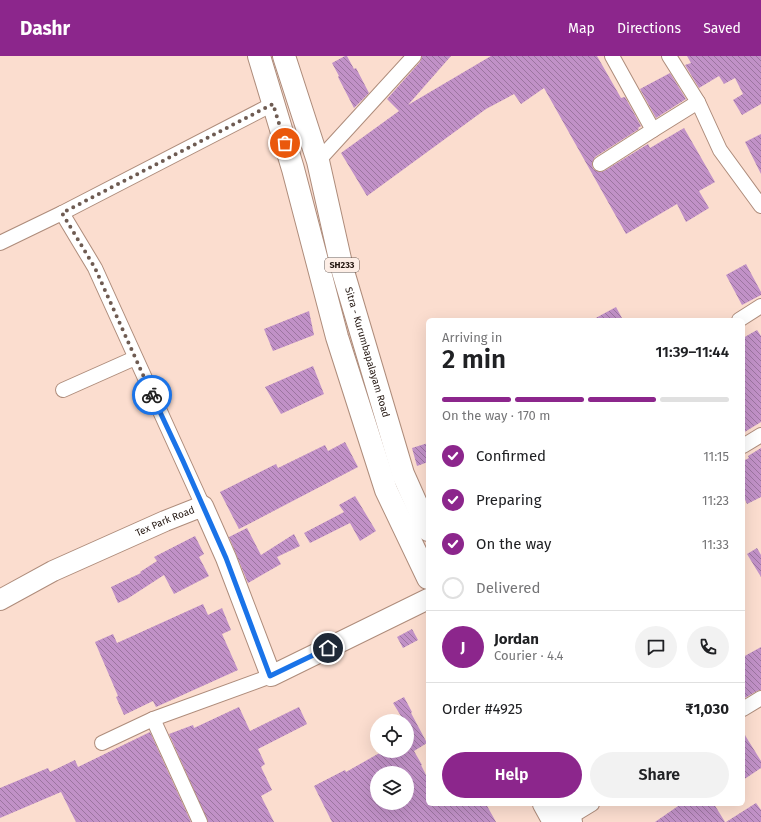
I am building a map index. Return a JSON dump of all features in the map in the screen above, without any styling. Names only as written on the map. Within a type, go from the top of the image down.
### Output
[{"type":"main road","points":[[259,56],[292,169],[337,337],[386,490],[426,574]]},
{"type":"main road","name":"Sitra - Kurumbapalayam Road","points":[[284,56],[318,161],[342,268],[404,474],[426,521]]},
{"type":"main road","points":[[547,806],[564,817]]},
{"type":"street","points":[[318,161],[414,56]]},
{"type":"street","points":[[612,56],[653,130]]},
{"type":"street","points":[[668,56],[698,102],[720,150],[761,206]]},
{"type":"street","points":[[600,164],[698,102]]},
{"type":"street","points":[[0,243],[62,213],[273,104]]},
{"type":"street","points":[[62,213],[95,268],[203,506]]},
{"type":"street","points":[[742,318],[761,306]]},
{"type":"street","points":[[64,390],[135,358]]},
{"type":"street","points":[[745,445],[761,435]]},
{"type":"street","name":"Tex Park Road","points":[[0,600],[54,571],[165,521],[203,506],[226,558],[270,676]]},
{"type":"street","points":[[102,744],[153,719],[270,676],[426,600]]},
{"type":"street","points":[[745,708],[761,698]]},
{"type":"street","points":[[153,719],[200,822]]},
{"type":"street","points":[[564,817],[588,806]]},
{"type":"building","points":[[347,56],[354,69],[356,68],[369,93],[354,108],[332,63]]},
{"type":"building","points":[[422,56],[451,56],[408,105],[491,56],[597,56],[621,98],[625,97],[641,126],[638,128],[639,129],[595,157],[592,164],[593,169],[600,172],[604,171],[648,144],[650,148],[684,128],[715,182],[699,191],[709,208],[686,222],[677,204],[626,234],[544,88],[521,104],[514,94],[486,109],[367,196],[341,153],[399,111],[387,99],[420,62]]},
{"type":"building","points":[[687,56],[761,56],[761,104],[742,115],[733,100],[743,94],[735,78],[724,84],[719,76],[699,88],[685,65],[691,63]]},
{"type":"building","points":[[670,73],[686,99],[656,118],[640,89]]},
{"type":"building","points":[[761,134],[761,174],[745,142]]},
{"type":"building","points":[[746,264],[761,292],[761,295],[742,305],[726,275]]},
{"type":"building","points":[[616,307],[622,318],[596,318]]},
{"type":"building","points":[[309,311],[314,335],[273,351],[264,329]]},
{"type":"building","points":[[757,330],[761,336],[761,422],[745,432],[745,337]]},
{"type":"building","points":[[313,366],[324,394],[281,414],[265,387]]},
{"type":"building","points":[[345,442],[358,467],[239,529],[220,492],[276,464],[278,468],[325,445],[328,451]]},
{"type":"building","points":[[426,444],[426,463],[417,466],[412,448]]},
{"type":"building","points":[[761,448],[761,497],[747,504],[745,500],[745,460],[749,458],[748,456]]},
{"type":"building","points":[[355,496],[376,531],[360,541],[350,523],[310,543],[304,533],[344,512],[339,505]]},
{"type":"building","points":[[247,528],[261,555],[294,534],[300,546],[277,557],[281,564],[248,583],[229,537]]},
{"type":"building","points":[[195,536],[204,554],[199,557],[209,576],[174,594],[164,575],[127,599],[118,603],[111,587],[141,573],[140,572],[157,561],[154,557]]},
{"type":"building","points":[[757,548],[761,555],[761,577],[747,554]]},
{"type":"building","points":[[203,604],[208,615],[222,608],[231,630],[222,634],[238,670],[156,707],[153,701],[124,715],[116,697],[118,696],[95,642],[113,634],[117,643]]},
{"type":"building","points":[[412,629],[418,640],[403,648],[397,637]]},
{"type":"building","points":[[761,647],[761,690],[745,698],[745,656]]},
{"type":"building","points":[[404,697],[412,712],[400,714],[393,703]]},
{"type":"building","points":[[239,707],[250,731],[299,707],[307,724],[258,749],[265,764],[261,767],[272,790],[261,796],[274,822],[208,822],[169,734],[193,725],[194,728]]},
{"type":"building","points":[[414,719],[426,741],[426,744],[414,751]]},
{"type":"building","points":[[150,732],[191,822],[76,822],[61,792],[0,818],[0,788],[48,768],[50,772],[75,760],[78,767]]},
{"type":"building","points":[[745,735],[761,761],[761,768],[745,779]]},
{"type":"building","points":[[414,751],[426,775],[426,806],[487,806],[496,822],[332,822],[314,786],[345,770],[346,772],[371,758],[414,758]]},
{"type":"building","points":[[756,803],[761,810],[761,822],[726,822]]},
{"type":"building","points":[[678,806],[715,806],[725,822],[655,822]]},
{"type":"way so far","points":[[152,395],[95,268],[62,213],[273,104],[285,143]]},
{"type":"route","points":[[152,395],[226,558],[270,676],[328,648]]}]
